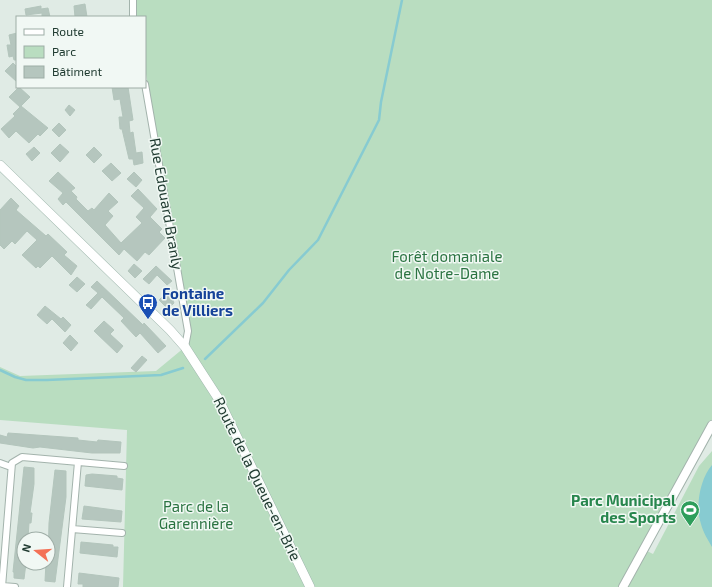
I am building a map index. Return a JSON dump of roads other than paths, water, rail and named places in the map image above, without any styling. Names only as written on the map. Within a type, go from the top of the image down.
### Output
[{"type":"main road","name":"Route de la Queue-en-Brie","points":[[0,165],[170,330],[185,347],[218,398],[310,587]]},
{"type":"street","points":[[133,0],[133,16]]},
{"type":"street","name":"Rue Edouard Branly","points":[[146,88],[188,331],[185,347]]},
{"type":"street","points":[[623,587],[712,425]]},
{"type":"street","points":[[15,587],[2,586],[12,463],[22,457],[124,466]]},
{"type":"street","points":[[67,587],[78,462]]},
{"type":"street","points":[[0,463],[11,467]]},
{"type":"street","points":[[72,529],[122,533]]},
{"type":"water","points":[[712,465],[712,547],[702,527],[698,509],[704,478]]},
{"type":"waterway","points":[[205,359],[263,303],[289,270],[318,240],[379,120],[381,102],[402,0]]},
{"type":"waterway","points":[[0,370],[26,380],[47,380],[161,375],[183,368]]},
{"type":"place","name":"Fontaine de Villiers","points":[[148,320]]},
{"type":"place","name":"Parc Municipal des Sports","points":[[690,527]]},
{"type":"park label","name":"Forêt domaniale de Notre-Dame","points":[[447,266]]},
{"type":"park label","name":"Parc de la Garennière","points":[[196,516]]}]
